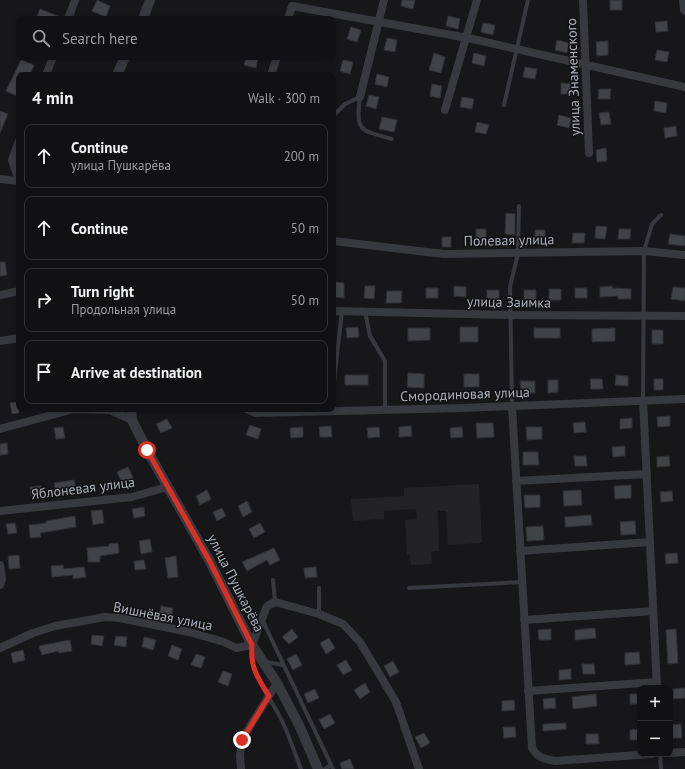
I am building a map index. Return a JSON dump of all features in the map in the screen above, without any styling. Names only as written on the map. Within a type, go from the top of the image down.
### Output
[{"type":"street","points":[[69,16],[75,0]]},
{"type":"street","points":[[144,16],[150,0]]},
{"type":"street","points":[[360,97],[384,0]]},
{"type":"street","points":[[445,110],[468,38],[477,0]]},
{"type":"street","name":"улица Знаменского","points":[[583,0],[589,153]]},
{"type":"street","points":[[684,0],[685,10]]},
{"type":"street","points":[[289,16],[292,3],[379,23],[468,38],[685,87]]},
{"type":"street","points":[[47,72],[52,60]]},
{"type":"street","points":[[118,72],[124,60]]},
{"type":"street","points":[[272,72],[276,60]]},
{"type":"street","points":[[16,149],[12,160],[16,172]]},
{"type":"street","points":[[0,180],[16,181]]},
{"type":"street","name":"Полевая улица","points":[[336,241],[444,254],[644,251],[685,255]]},
{"type":"street","points":[[0,295],[16,292]]},
{"type":"street","name":"улица Заимка","points":[[337,311],[512,315],[685,316]]},
{"type":"street","points":[[0,341],[16,338]]},
{"type":"street","name":"Смородиновая улица","points":[[336,410],[512,406],[685,399]]},
{"type":"street","points":[[643,400],[657,685]]},
{"type":"street","points":[[512,406],[532,748],[536,755],[555,761],[637,755]]},
{"type":"street","points":[[0,429],[63,412]]},
{"type":"street","points":[[114,412],[132,420]]},
{"type":"street","name":"улица Пушкарёва","points":[[131,412],[132,420],[167,487],[209,560],[252,645],[277,683],[299,724],[318,769]]},
{"type":"street","name":"Смородиновая улица","points":[[254,412],[281,412]]},
{"type":"street","points":[[516,481],[647,474]]},
{"type":"street","name":"Яблоневая улица","points":[[0,511],[132,497],[167,487]]},
{"type":"street","points":[[520,551],[650,542]]},
{"type":"street","points":[[0,565],[2,579],[0,585]]},
{"type":"street","points":[[252,645],[261,618],[267,606],[275,602],[319,614],[344,624],[360,642],[396,702],[420,769]]},
{"type":"street","points":[[524,620],[653,611]]},
{"type":"street","name":"Вишнёвая улица","points":[[0,648],[33,633],[55,626],[105,618],[120,618],[189,632],[224,642],[236,648],[252,645]]},
{"type":"street","points":[[242,769],[240,755],[242,740],[277,683]]},
{"type":"street","points":[[528,691],[637,686]]},
{"type":"street","points":[[673,753],[685,752]]},
{"type":"lane","points":[[504,105],[528,0]]},
{"type":"lane","points":[[336,113],[345,104],[360,97]]},
{"type":"lane","points":[[360,97],[357,116],[360,126],[365,131],[392,139]]},
{"type":"lane","points":[[512,406],[512,315],[510,287],[518,253],[519,206]]},
{"type":"lane","points":[[643,400],[644,251],[652,224],[662,215]]},
{"type":"lane","points":[[336,331],[337,311]]},
{"type":"lane","points":[[365,312],[370,336],[385,361],[385,410]]},
{"type":"lane","points":[[273,580],[275,602]]},
{"type":"lane","points":[[410,588],[522,582]]},
{"type":"lane","points":[[319,588],[319,614]]},
{"type":"lane","points":[[261,618],[332,767],[325,769]]},
{"type":"lane","points":[[252,645],[251,660],[254,671],[283,723],[300,769]]},
{"type":"lane","points":[[264,662],[283,665]]},
{"type":"lane","points":[[660,757],[661,769]]},
{"type":"shaded area","points":[[479,484],[482,543],[448,545],[446,511],[438,511],[439,551],[431,552],[432,564],[411,565],[410,555],[407,555],[405,520],[417,519],[416,509],[384,511],[384,519],[353,521],[351,499],[404,496],[404,488]]},
{"type":"building","points":[[97,0],[110,6],[106,16],[92,11]]},
{"type":"building","points":[[402,0],[415,0],[413,9],[401,6]]},
{"type":"building","points":[[610,0],[622,0],[622,10],[610,10]]},
{"type":"building","points":[[40,9],[58,16],[37,16]]},
{"type":"building","points":[[448,16],[460,19],[458,29],[446,26]]},
{"type":"building","points":[[667,21],[668,31],[656,32],[655,22]]},
{"type":"building","points":[[483,23],[495,25],[493,35],[481,32]]},
{"type":"building","points":[[351,27],[361,30],[357,42],[347,39]]},
{"type":"building","points":[[387,38],[397,40],[395,52],[384,50]]},
{"type":"building","points":[[557,40],[569,43],[567,53],[555,50]]},
{"type":"building","points":[[608,41],[608,55],[597,56],[596,42]]},
{"type":"building","points":[[657,50],[669,52],[667,62],[655,60]]},
{"type":"building","points":[[434,53],[445,57],[441,73],[429,70]]},
{"type":"building","points":[[474,53],[486,56],[484,66],[472,63]]},
{"type":"building","points":[[21,60],[34,65],[31,72],[16,72],[16,96],[6,91]]},
{"type":"building","points":[[245,60],[258,60],[256,68],[244,65]]},
{"type":"building","points":[[343,60],[353,62],[350,74],[340,71]]},
{"type":"building","points":[[525,67],[537,69],[535,79],[523,77]]},
{"type":"building","points":[[377,74],[389,77],[387,87],[375,84]]},
{"type":"building","points":[[561,83],[573,84],[573,94],[561,94]]},
{"type":"building","points":[[432,84],[442,86],[440,98],[430,96]]},
{"type":"building","points":[[599,89],[611,89],[610,99],[598,99]]},
{"type":"building","points":[[369,95],[379,97],[376,109],[366,106]]},
{"type":"building","points":[[462,97],[474,99],[472,109],[460,107]]},
{"type":"building","points":[[655,101],[667,103],[666,113],[654,111]]},
{"type":"building","points":[[0,111],[8,114],[0,133]]},
{"type":"building","points":[[609,112],[611,124],[601,125],[599,113]]},
{"type":"building","points":[[559,115],[571,118],[569,128],[557,125]]},
{"type":"building","points":[[382,117],[397,120],[394,132],[379,129]]},
{"type":"building","points":[[477,122],[489,125],[486,134],[475,132]]},
{"type":"building","points":[[676,126],[677,136],[665,138],[664,128]]},
{"type":"building","points":[[606,148],[607,161],[597,162],[596,150]]},
{"type":"building","points":[[506,213],[515,214],[515,235],[505,234]]},
{"type":"building","points":[[596,226],[607,227],[605,239],[595,238]]},
{"type":"building","points":[[476,229],[486,229],[486,241],[476,241]]},
{"type":"building","points":[[619,229],[631,229],[630,239],[618,239]]},
{"type":"building","points":[[535,230],[545,230],[545,242],[535,242]]},
{"type":"building","points":[[573,233],[585,233],[584,243],[572,243]]},
{"type":"building","points":[[670,234],[685,236],[685,246],[668,244]]},
{"type":"building","points":[[442,237],[451,237],[451,247],[442,247]]},
{"type":"building","points":[[0,262],[5,262],[7,275],[0,276]]},
{"type":"building","points":[[336,282],[344,283],[344,298],[336,297]]},
{"type":"building","points":[[365,286],[375,286],[374,299],[364,298]]},
{"type":"building","points":[[454,286],[466,287],[466,297],[454,296]]},
{"type":"building","points":[[612,286],[612,288],[631,289],[631,299],[618,299],[618,296],[600,297],[600,287]]},
{"type":"building","points":[[673,287],[685,288],[685,301],[671,299]]},
{"type":"building","points":[[426,288],[438,288],[438,298],[426,298]]},
{"type":"building","points":[[575,288],[587,288],[587,298],[575,298]]},
{"type":"building","points":[[549,289],[561,289],[561,300],[549,300]]},
{"type":"building","points":[[487,290],[499,290],[499,300],[487,300]]},
{"type":"building","points":[[524,290],[536,290],[536,300],[524,300]]},
{"type":"building","points":[[387,291],[402,291],[401,303],[386,303]]},
{"type":"building","points":[[358,327],[359,337],[347,338],[346,328]]},
{"type":"building","points":[[460,327],[478,327],[478,342],[460,342]]},
{"type":"building","points":[[408,328],[430,328],[430,340],[408,341]]},
{"type":"building","points":[[534,328],[560,328],[560,338],[534,338]]},
{"type":"building","points":[[615,328],[615,341],[592,342],[592,329]]},
{"type":"building","points":[[652,330],[663,330],[663,344],[652,344]]},
{"type":"building","points":[[408,373],[424,374],[424,388],[407,387]]},
{"type":"building","points":[[464,374],[479,374],[479,387],[464,387]]},
{"type":"building","points":[[345,375],[368,375],[368,385],[345,385]]},
{"type":"building","points":[[616,375],[628,376],[628,386],[615,385]]},
{"type":"building","points":[[590,379],[602,379],[603,389],[591,389]]},
{"type":"building","points":[[654,379],[663,379],[663,390],[654,390]]},
{"type":"building","points":[[548,380],[558,380],[558,392],[548,393]]},
{"type":"building","points":[[520,381],[535,381],[535,393],[521,393]]},
{"type":"building","points":[[16,402],[16,412],[19,413],[12,414],[10,403]]},
{"type":"building","points":[[670,416],[670,426],[658,427],[657,417]]},
{"type":"building","points":[[632,418],[632,428],[620,429],[620,419]]},
{"type":"building","points":[[167,419],[172,428],[161,433],[156,424]]},
{"type":"building","points":[[585,422],[586,432],[574,433],[573,423]]},
{"type":"building","points":[[476,423],[493,423],[494,437],[477,438]]},
{"type":"building","points":[[250,425],[261,429],[258,439],[246,435]]},
{"type":"building","points":[[331,426],[332,437],[320,437],[319,427]]},
{"type":"building","points":[[411,426],[412,436],[399,437],[399,427]]},
{"type":"building","points":[[63,427],[65,438],[56,439],[54,428]]},
{"type":"building","points":[[303,427],[303,437],[291,438],[290,428]]},
{"type":"building","points":[[379,427],[380,437],[368,438],[367,428]]},
{"type":"building","points":[[462,427],[463,437],[451,438],[450,428]]},
{"type":"building","points":[[526,427],[542,427],[542,439],[527,440]]},
{"type":"building","points":[[7,443],[8,454],[0,455],[0,444]]},
{"type":"building","points":[[625,446],[625,456],[613,457],[612,447]]},
{"type":"building","points":[[523,452],[538,452],[539,465],[523,465]]},
{"type":"building","points":[[574,456],[586,456],[587,466],[575,466]]},
{"type":"building","points":[[669,456],[670,466],[657,467],[657,457]]},
{"type":"building","points":[[128,467],[134,480],[123,485],[117,472]]},
{"type":"building","points":[[74,480],[76,490],[56,492],[54,483]]},
{"type":"building","points":[[631,485],[631,498],[615,499],[614,486]]},
{"type":"building","points":[[41,486],[42,495],[31,496],[30,487]]},
{"type":"building","points":[[207,490],[211,499],[200,505],[196,496]]},
{"type":"building","points":[[581,490],[582,505],[564,506],[563,491]]},
{"type":"building","points":[[672,491],[673,501],[661,502],[660,492]]},
{"type":"building","points":[[524,495],[540,495],[540,507],[525,508]]},
{"type":"building","points":[[247,501],[252,512],[243,517],[238,506]]},
{"type":"building","points":[[144,507],[145,516],[134,518],[132,509]]},
{"type":"building","points":[[222,508],[226,516],[217,521],[213,512]]},
{"type":"building","points":[[102,510],[104,523],[93,525],[91,511]]},
{"type":"building","points":[[591,515],[592,525],[565,527],[565,517]]},
{"type":"building","points":[[75,516],[76,527],[40,533],[41,537],[30,538],[29,525],[46,523],[46,521]]},
{"type":"building","points":[[635,521],[636,534],[621,535],[620,522]]},
{"type":"building","points":[[15,523],[17,533],[8,534],[6,524]]},
{"type":"building","points":[[260,523],[265,532],[254,538],[249,529]]},
{"type":"building","points":[[543,526],[544,540],[527,541],[526,527]]},
{"type":"building","points":[[150,539],[152,552],[141,554],[139,541]]},
{"type":"building","points":[[118,543],[119,553],[100,556],[100,562],[88,562],[87,548],[109,546],[109,544]]},
{"type":"building","points":[[274,548],[280,560],[270,565],[267,560],[247,571],[242,562]]},
{"type":"building","points":[[677,553],[678,563],[666,564],[665,554]]},
{"type":"building","points":[[19,555],[20,568],[9,569],[8,556]]},
{"type":"building","points":[[176,556],[178,577],[168,578],[165,558]]},
{"type":"building","points":[[144,560],[146,569],[135,570],[134,561]]},
{"type":"building","points":[[63,565],[64,569],[84,567],[86,577],[73,579],[73,575],[52,577],[51,566]]},
{"type":"building","points":[[316,567],[317,577],[305,578],[304,568]]},
{"type":"building","points":[[161,606],[173,608],[171,618],[159,616]]},
{"type":"building","points":[[595,628],[596,638],[575,640],[575,630]]},
{"type":"building","points":[[292,629],[298,637],[289,644],[282,637]]},
{"type":"building","points":[[551,629],[551,640],[539,640],[538,630]]},
{"type":"building","points":[[676,629],[678,663],[668,664],[666,630]]},
{"type":"building","points":[[92,635],[104,636],[102,646],[91,644]]},
{"type":"building","points":[[116,636],[127,637],[126,647],[114,645]]},
{"type":"building","points":[[144,637],[156,640],[153,650],[142,647]]},
{"type":"building","points":[[329,638],[335,648],[326,654],[320,643]]},
{"type":"building","points":[[70,640],[72,651],[59,653],[58,651],[42,655],[39,646]]},
{"type":"building","points":[[172,645],[182,649],[178,660],[168,656]]},
{"type":"building","points":[[23,650],[25,660],[13,663],[11,653]]},
{"type":"building","points":[[639,652],[640,664],[625,665],[625,653]]},
{"type":"building","points":[[196,654],[205,657],[201,668],[191,665]]},
{"type":"building","points":[[296,654],[302,665],[293,670],[287,659]]},
{"type":"building","points":[[346,660],[352,670],[343,675],[337,665]]},
{"type":"building","points":[[393,661],[399,672],[390,677],[384,666]]},
{"type":"building","points":[[582,664],[594,664],[595,674],[583,674]]},
{"type":"building","points":[[571,669],[571,679],[559,680],[559,670]]},
{"type":"building","points":[[223,671],[232,674],[228,686],[218,682]]},
{"type":"building","points":[[365,683],[370,692],[360,699],[354,690]]},
{"type":"building","points":[[685,688],[685,698],[673,699],[673,689]]},
{"type":"building","points":[[315,689],[319,698],[308,703],[304,694]]},
{"type":"building","points":[[596,694],[597,706],[573,709],[572,697]]},
{"type":"building","points":[[630,694],[637,694],[637,704],[630,704]]},
{"type":"building","points":[[555,698],[556,708],[544,709],[543,699]]},
{"type":"building","points":[[514,700],[515,710],[502,711],[502,701]]},
{"type":"building","points":[[330,714],[335,723],[324,729],[319,720]]},
{"type":"building","points":[[566,723],[566,729],[543,731],[543,724]]},
{"type":"building","points":[[681,724],[682,738],[673,738],[673,725]]},
{"type":"building","points":[[503,727],[515,727],[516,737],[504,738]]},
{"type":"building","points":[[637,729],[637,740],[630,740],[630,730]]},
{"type":"building","points":[[424,733],[430,743],[421,748],[415,737]]},
{"type":"building","points":[[586,734],[598,734],[599,744],[586,744]]},
{"type":"building","points":[[350,759],[354,769],[342,769],[340,763]]},
{"type":"route","points":[[147,450],[209,560],[252,645],[251,660],[254,671],[269,696],[242,740]]}]
